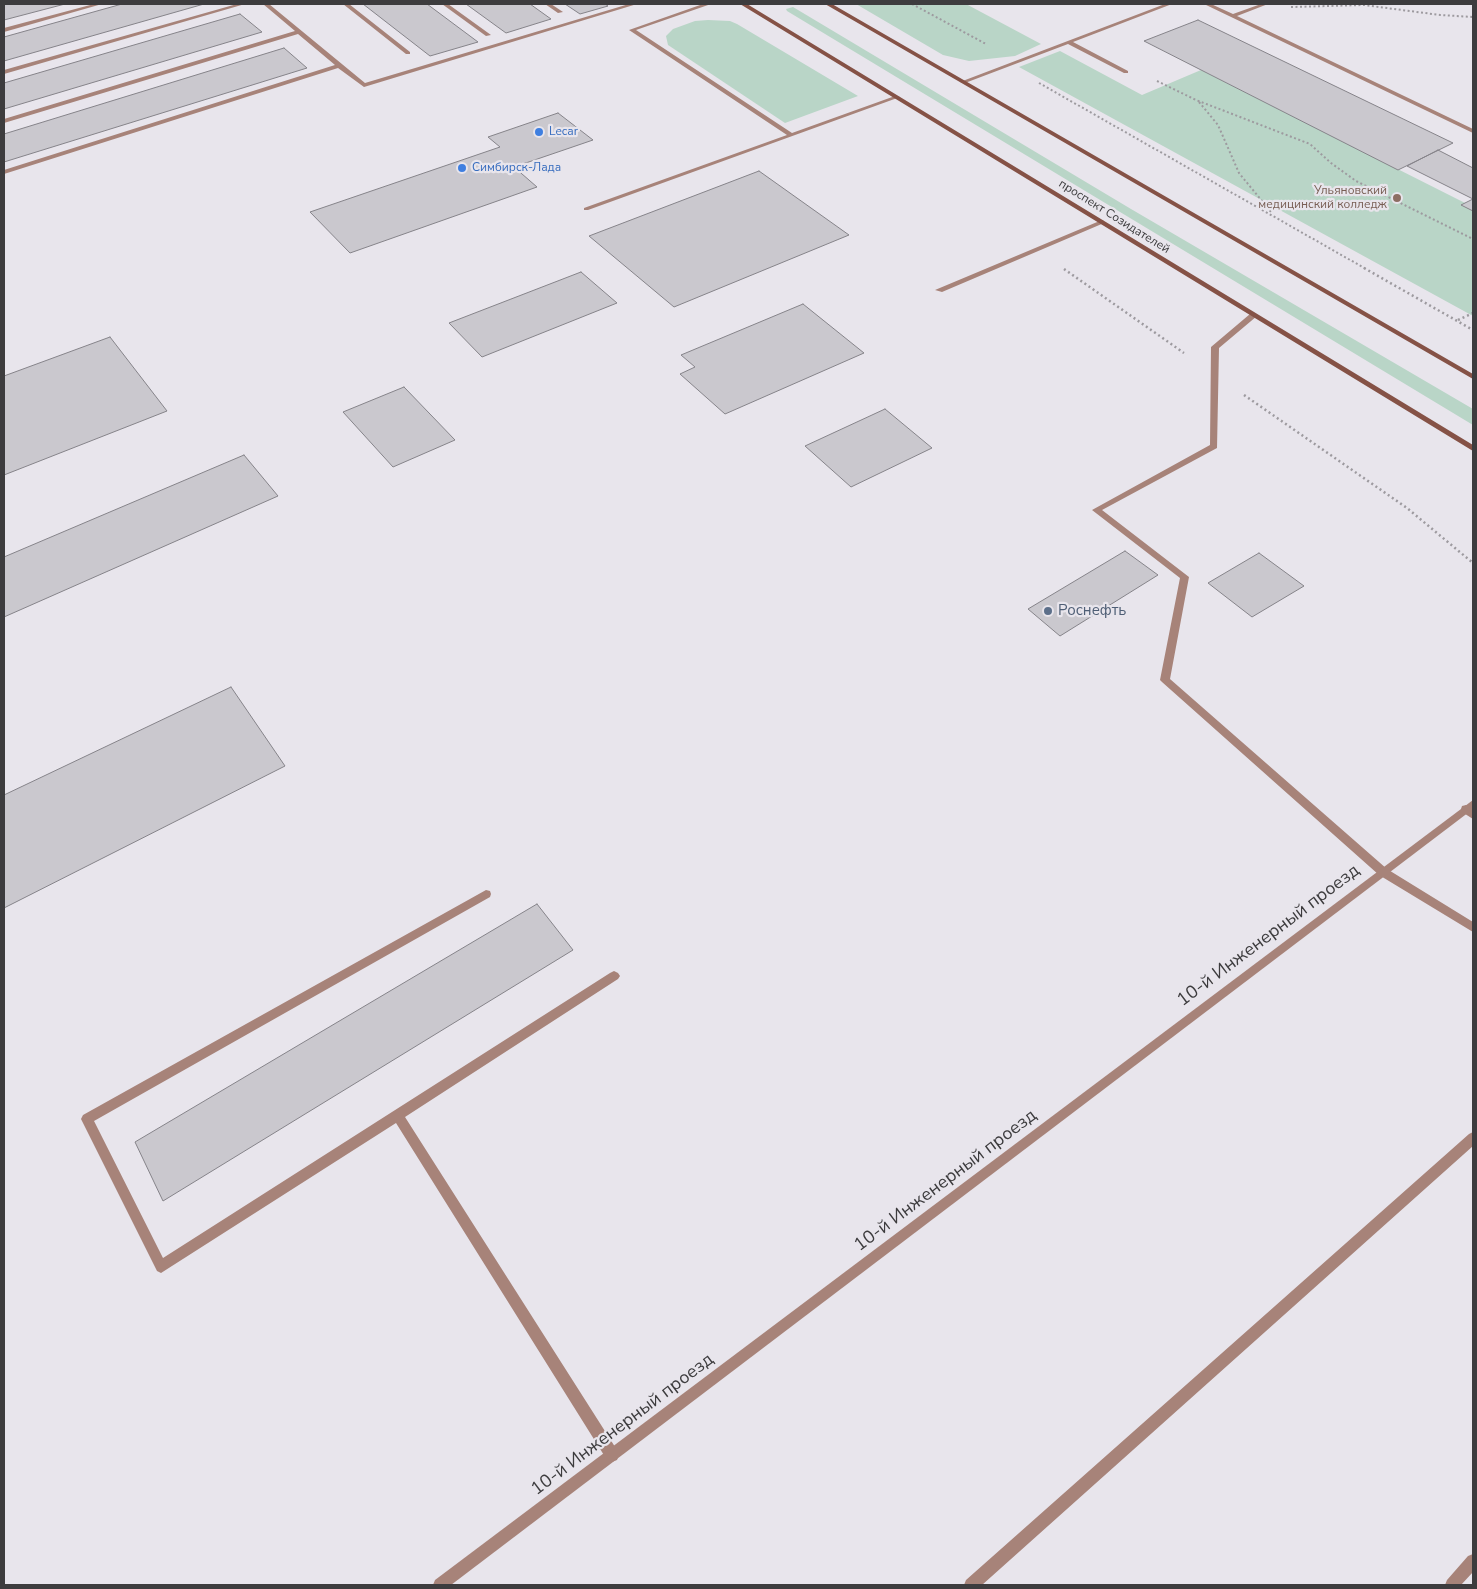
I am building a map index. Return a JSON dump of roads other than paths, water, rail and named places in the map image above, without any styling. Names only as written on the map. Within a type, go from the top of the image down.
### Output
[{"type":"main road","name":"проспект Созидателей","points":[[743,4],[1473,448]]},
{"type":"main road","points":[[828,4],[1473,377]]},
{"type":"street","points":[[4,30],[99,4]]},
{"type":"street","points":[[4,72],[242,4]]},
{"type":"street","points":[[266,4],[364,85],[634,4]]},
{"type":"street","points":[[346,4],[408,53]]},
{"type":"street","points":[[445,4],[488,35]]},
{"type":"street","points":[[548,4],[560,12]]},
{"type":"street","points":[[708,4],[632,30],[790,134]]},
{"type":"street","points":[[963,82],[1169,4]]},
{"type":"street","points":[[1207,4],[1473,132]]},
{"type":"street","points":[[1233,16],[1265,4]]},
{"type":"street","points":[[4,121],[298,32]]},
{"type":"street","points":[[1068,42],[1126,72]]},
{"type":"street","points":[[4,172],[339,66]]},
{"type":"street","points":[[586,209],[790,134],[897,98]]},
{"type":"street","points":[[939,290],[1038,251],[1102,222]]},
{"type":"street","points":[[1254,316],[1215,347],[1214,446],[1096,510],[1186,578],[1165,680],[1383,872],[1473,927]]},
{"type":"street","name":"10-й Инженерный проезд","points":[[440,1585],[1383,872],[1471,809]]},
{"type":"street","points":[[486,894],[87,1119],[161,1268],[614,976]]},
{"type":"street","points":[[398,1116],[612,1456]]},
{"type":"street","points":[[971,1585],[1473,1138]]},
{"type":"street","points":[[1452,1585],[1473,1561]]},
{"type":"place","name":"Lecar","points":[[539,132]]},
{"type":"place","name":"Симбирск-Лада","points":[[462,168]]},
{"type":"place","name":"Ульяновский медицинский колледж","points":[[1397,198]]},
{"type":"place","name":"Роснефть","points":[[1048,611]]}]
